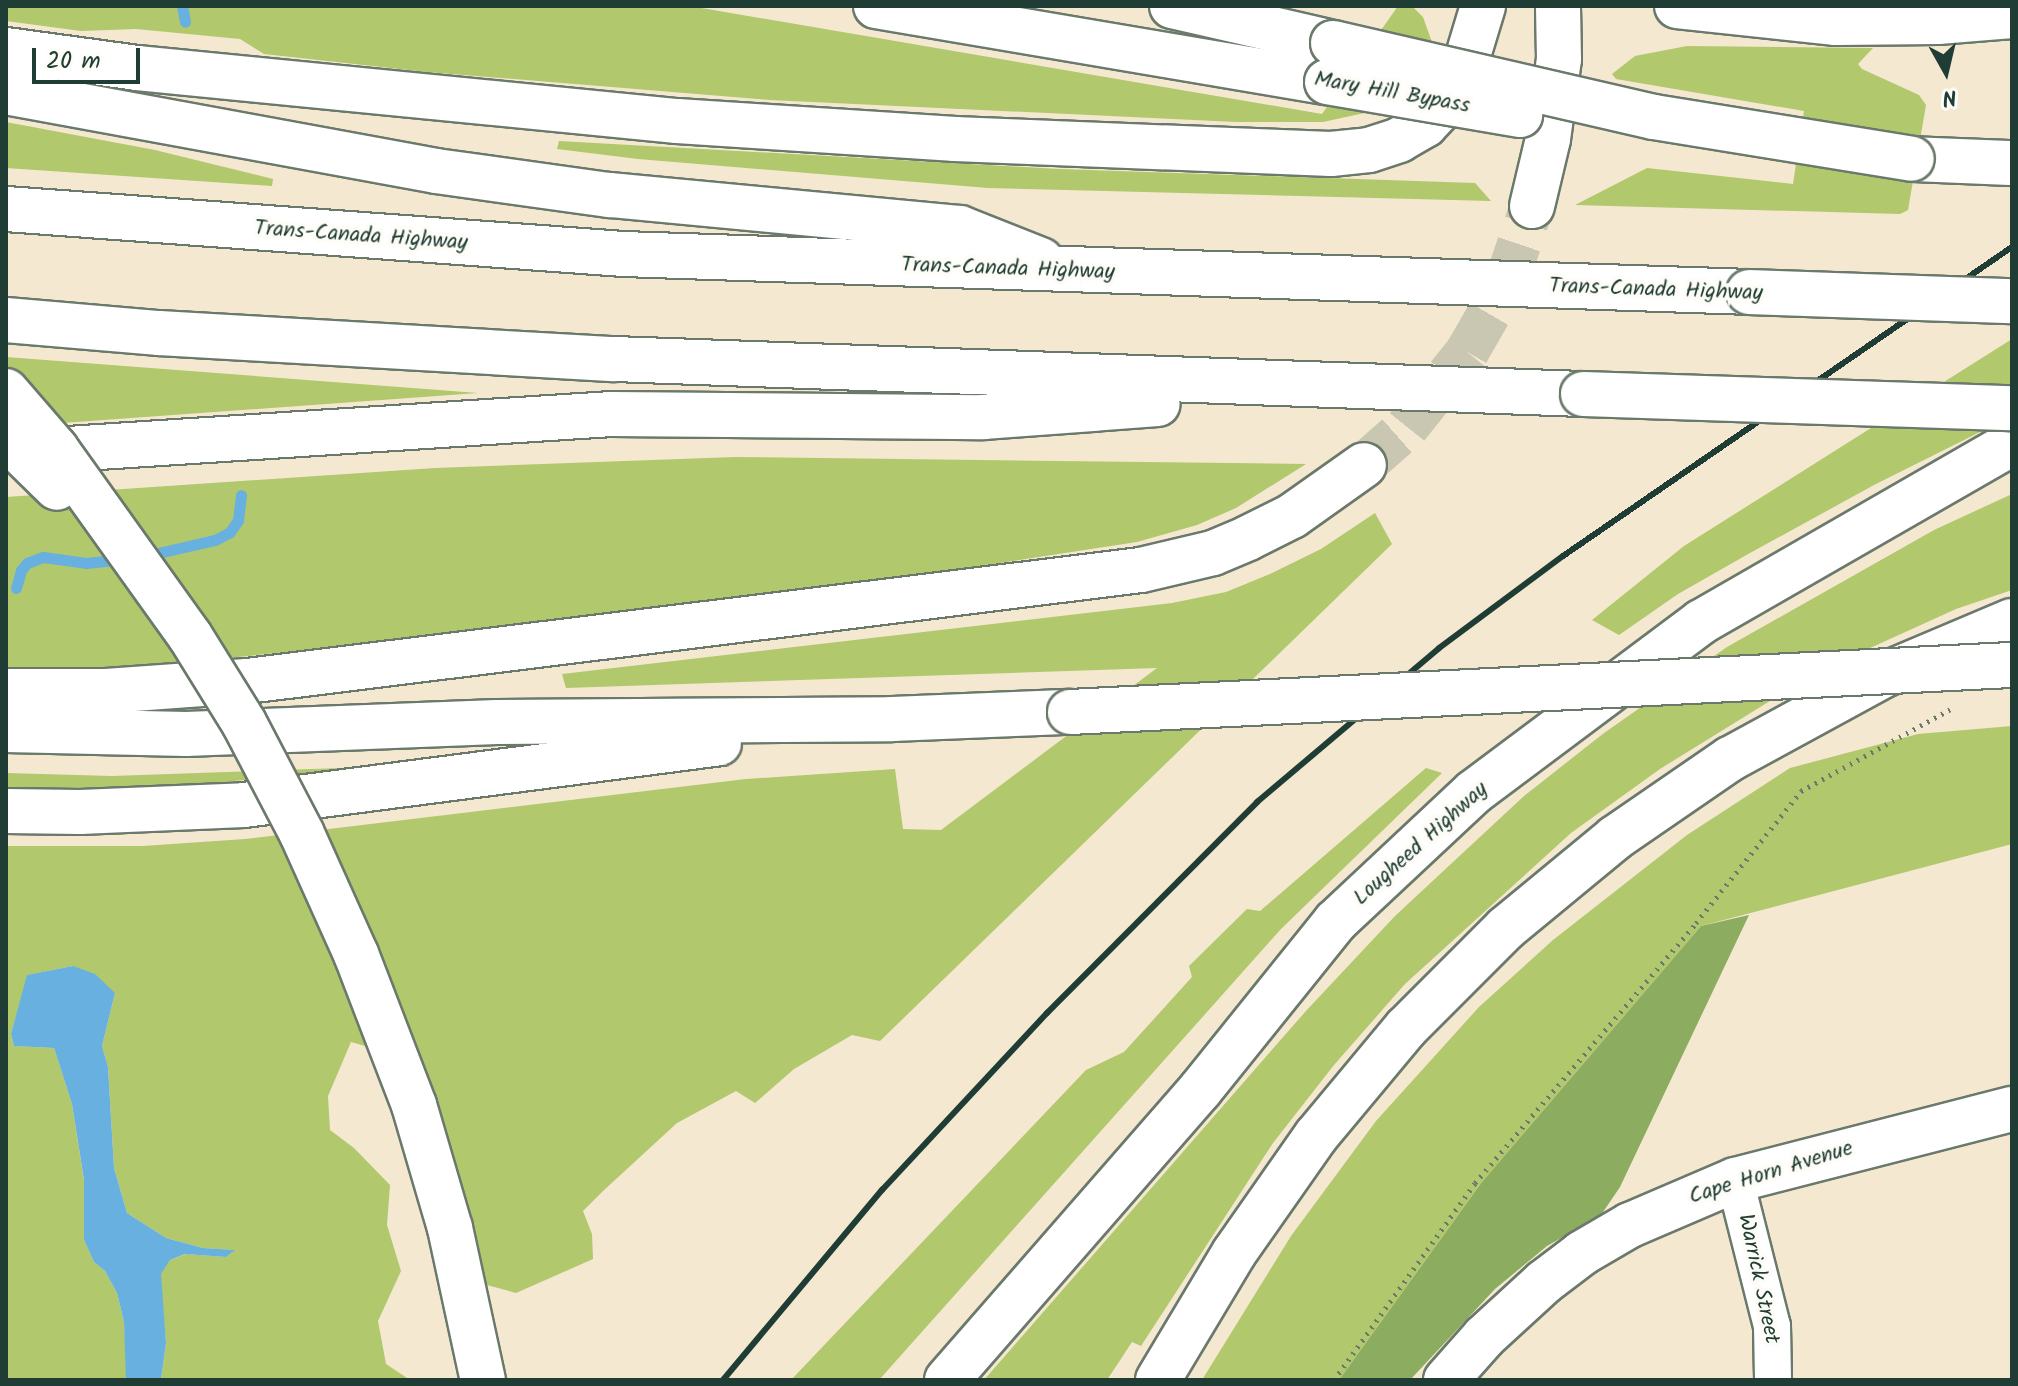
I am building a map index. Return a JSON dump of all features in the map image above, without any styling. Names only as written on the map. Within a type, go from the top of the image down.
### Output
[{"type":"main road","name":"Mary Hill Bypass","points":[[876,6],[1330,63],[1665,137],[1912,159],[2012,163]]},
{"type":"main road","points":[[1172,6],[1330,63]]},
{"type":"main road","points":[[6,50],[137,68],[677,121],[955,139],[1331,154],[1369,150],[1399,140],[1425,125],[1441,108],[1464,69],[1483,6]]},
{"type":"main road","points":[[1532,206],[1548,139],[1559,59],[1558,6]]},
{"type":"main road","points":[[1677,6],[1836,23],[1938,22],[2012,16]]},
{"type":"main road","points":[[6,92],[450,173],[610,195],[960,228],[1069,272]]},
{"type":"main road","name":"Trans-Canada Highway","points":[[6,209],[623,254],[1069,272],[2012,301]]},
{"type":"main road","points":[[6,320],[159,333],[614,359],[2012,408]]},
{"type":"main road","points":[[6,454],[237,436],[612,414],[983,417],[1368,387]]},
{"type":"main road","points":[[6,391],[56,449],[171,610],[219,683],[273,776],[361,964],[392,1043],[432,1163],[483,1380]]},
{"type":"main road","points":[[6,438],[171,610]]},
{"type":"main road","name":"Lougheed Highway","points":[[947,1380],[1200,1090],[1335,922],[1474,792],[1701,622],[2012,443]]},
{"type":"main road","points":[[6,691],[106,691],[247,681],[1129,572],[1201,556],[1248,538],[1305,508],[1364,465]]},
{"type":"main road","points":[[1158,1380],[1234,1253],[1316,1136],[1406,1028],[1506,928],[1615,838],[1730,759],[1884,675],[2012,621]]},
{"type":"main road","points":[[6,730],[186,734],[497,722],[892,719],[2012,665]]},
{"type":"main road","points":[[6,811],[80,812],[244,805],[408,787],[892,719]]},
{"type":"main road","name":"Cape Horn Avenue","points":[[1446,1380],[1484,1337],[1544,1282],[1582,1253],[1630,1225],[1735,1180],[2012,1109]]},
{"type":"street","name":"Warrick Street","points":[[1735,1180],[1772,1326],[1773,1380]]},
{"type":"path","points":[[1334,1380],[1475,1183],[1696,923],[1801,791],[1959,703]]},
{"type":"green space","points":[[6,6],[690,6],[1322,114],[1398,6],[1412,6],[1423,17],[1433,45],[1388,105],[1323,122],[1236,122],[770,100],[427,72],[264,54],[240,39],[136,29],[81,31],[6,21]]},
{"type":"green space","points":[[1687,46],[1873,48],[1858,64],[1862,69],[1919,95],[1926,105],[1908,210],[1900,214],[1575,205],[1647,168],[1793,184],[1804,111],[1616,79],[1612,74],[1635,56]]},
{"type":"green space","points":[[6,122],[155,150],[273,179],[272,186],[6,168]]},
{"type":"green space","points":[[559,141],[1059,169],[1475,183],[1491,201],[988,188],[638,159],[557,149]]},
{"type":"green space","points":[[2012,339],[2012,416],[1874,485],[1750,553],[1678,594],[1619,635],[1592,620],[1684,546]]},
{"type":"green space","points":[[6,357],[478,393],[6,427]]},
{"type":"green space","points":[[735,457],[1306,464],[1236,508],[1197,525],[1137,542],[987,565],[338,647],[76,670],[6,667],[6,497],[435,468]]},
{"type":"green space","points":[[2012,494],[2012,590],[1956,609],[1815,673],[1660,769],[1571,833],[1405,984],[1334,1065],[1273,1143],[1141,1346],[1132,1342],[1107,1380],[984,1380],[1305,1012],[1395,916],[1524,796],[1604,733],[1727,647],[1934,530]]},
{"type":"green space","points":[[1375,513],[1392,544],[880,1041],[852,1035],[794,1069],[755,1103],[736,1091],[677,1123],[603,1191],[583,1211],[592,1234],[593,1259],[516,1293],[487,1285],[422,1062],[351,1042],[328,1096],[330,1130],[354,1148],[390,1185],[387,1225],[401,1271],[378,1321],[386,1364],[410,1380],[161,1380],[166,1343],[160,1274],[170,1260],[186,1254],[226,1257],[234,1250],[203,1248],[166,1238],[127,1213],[114,1168],[108,1067],[102,1046],[115,993],[73,966],[28,975],[11,1034],[14,1046],[54,1048],[72,1104],[84,1181],[84,1240],[94,1262],[105,1271],[117,1293],[124,1322],[127,1373],[126,1380],[6,1380],[6,846],[143,846],[245,839],[746,779],[895,769],[903,829],[941,830],[1157,668],[566,688],[562,674],[1172,603],[1226,592],[1270,574],[1321,549]]},
{"type":"green space","points":[[2012,726],[2012,844],[1701,926],[1482,1182],[1339,1380],[1202,1380],[1291,1236],[1376,1121],[1479,1007],[1553,940],[1687,835],[1790,768],[1918,734]]},
{"type":"green space","points":[[399,766],[133,790],[6,790],[6,773],[112,776]]},
{"type":"green space","points":[[1426,768],[1442,773],[1281,929],[879,1380],[791,1380],[1086,1070],[1124,1052],[1192,977],[1189,966],[1247,909],[1260,911]]},
{"type":"green space","points":[[1749,915],[1620,1187],[1601,1215],[1547,1246],[1495,1289],[1410,1380],[1339,1380],[1482,1182],[1701,926]]},
{"type":"water","points":[[73,966],[95,974],[115,993],[102,1046],[108,1067],[114,1168],[127,1213],[166,1238],[203,1248],[235,1250],[226,1257],[185,1254],[170,1260],[161,1274],[166,1343],[161,1380],[126,1380],[124,1322],[117,1293],[105,1271],[94,1262],[84,1240],[84,1180],[72,1104],[54,1048],[14,1046],[11,1034],[27,975]]},
{"type":"waterway","points":[[182,6],[185,22]]},
{"type":"waterway","points":[[145,556],[215,540],[230,532],[238,520],[241,495]]},
{"type":"waterway","points":[[16,588],[21,570],[27,563],[43,557],[86,563],[124,559]]},
{"type":"tunnel","points":[[1364,465],[1407,427],[1467,352],[1505,286],[1532,206]]},
{"type":"railway","points":[[723,1380],[882,1190],[1047,1013],[1257,802],[1439,648],[1563,556],[2012,247]]}]
